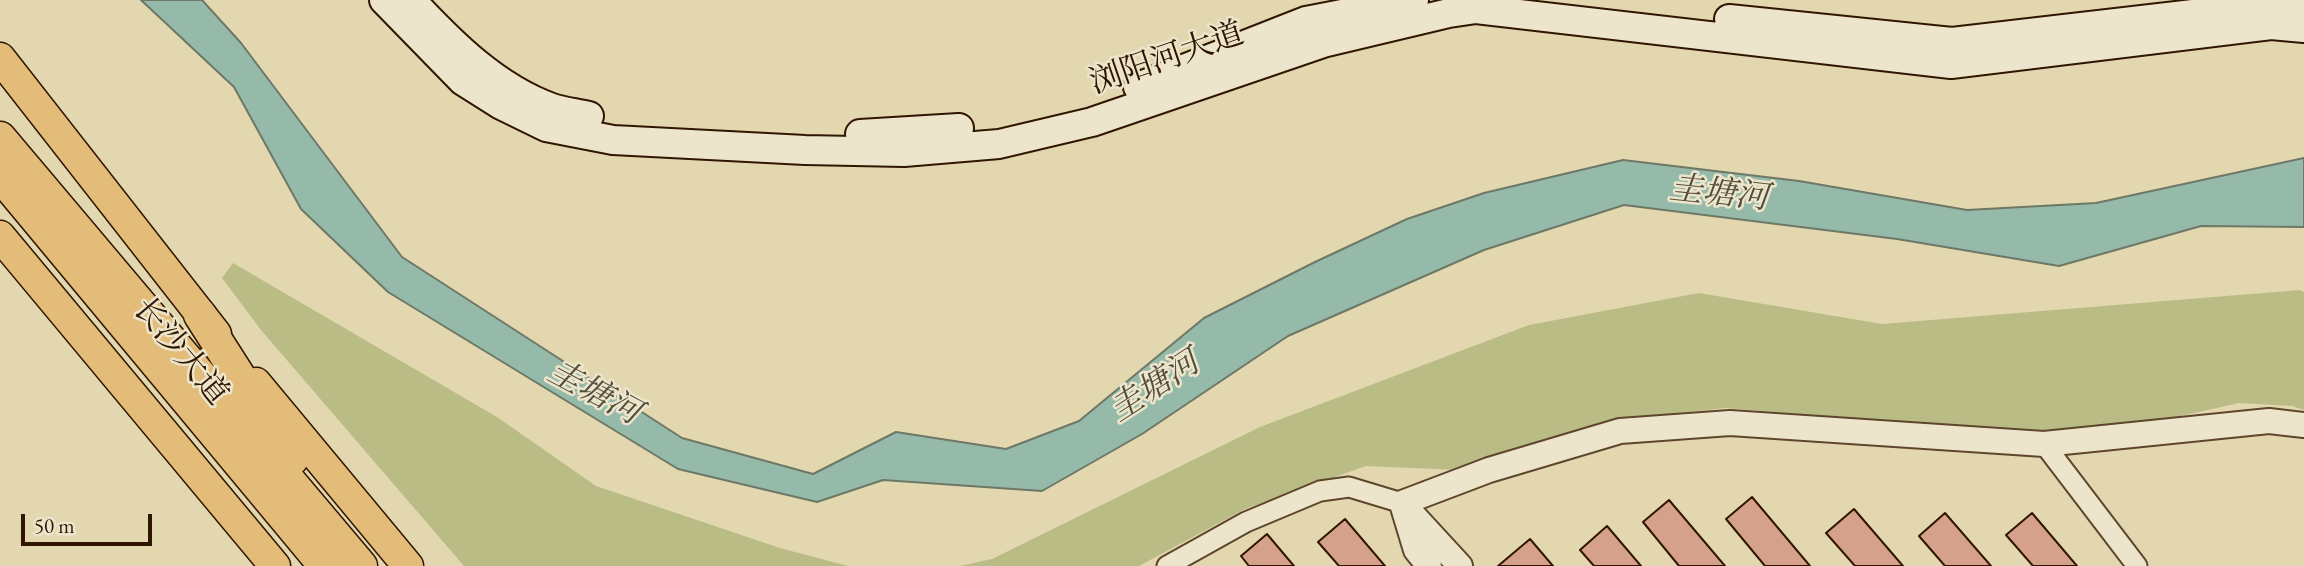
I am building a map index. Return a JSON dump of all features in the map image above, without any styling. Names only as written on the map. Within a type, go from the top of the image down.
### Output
[{"type":"highway","name":"长沙大道","points":[[0,138],[361,566]]},
{"type":"highway","name":"长沙大道","points":[[0,175],[325,566]]},
{"type":"highway","points":[[200,315],[361,566]]},
{"type":"highway","points":[[136,337],[186,415],[270,519],[302,566]]},
{"type":"main road","name":"浏阳河大道","points":[[384,0],[463,81],[500,106],[546,127],[613,140],[904,152],[999,144],[1092,122],[1322,43],[1462,5],[1951,64],[2270,25],[2304,28]]},
{"type":"main road","name":"浏阳河大道","points":[[411,0],[439,31],[474,61],[513,90],[553,108],[618,122],[866,134],[981,127],[1080,110],[1307,21],[1414,0]]},
{"type":"main road","points":[[1542,0],[1952,42],[2270,5],[2304,6]]},
{"type":"main road","points":[[0,58],[200,315],[408,566]]},
{"type":"main road","points":[[0,236],[275,566]]},
{"type":"street","points":[[1402,503],[1489,471],[1620,431],[1730,423],[2044,444],[2269,421],[2304,425]]},
{"type":"street","points":[[2044,444],[2137,566]]},
{"type":"street","points":[[1167,566],[1245,522],[1320,491],[1349,487],[1402,503],[1460,566]]},
{"type":"street","points":[[1402,503],[1416,550],[1429,566]]},
{"type":"green space","points":[[233,263],[497,417],[596,486],[780,548],[848,566],[464,566],[261,330],[222,278]]},
{"type":"green space","points":[[2300,290],[2304,292],[2304,410],[2292,406],[2239,403],[2154,422],[2026,433],[1725,408],[1624,419],[1459,470],[1366,466],[1245,509],[1139,566],[960,566],[992,559],[1260,427],[1529,325],[1699,293],[1882,324]]},
{"type":"water","name":"圭塘河","points":[[141,0],[202,0],[241,43],[402,257],[682,438],[813,474],[896,432],[1006,449],[1079,421],[1204,318],[1315,262],[1407,219],[1484,193],[1623,160],[1799,181],[1967,210],[2096,203],[2304,158],[2304,227],[2201,226],[2059,266],[1897,239],[1624,205],[1484,250],[1288,336],[1142,434],[1042,491],[883,480],[817,502],[678,469],[388,292],[301,209],[234,87]]},
{"type":"building","points":[[1752,497],[1810,566],[1765,566],[1726,519]]},
{"type":"building","points":[[1669,500],[1725,566],[1679,566],[1643,522]]},
{"type":"building","points":[[1854,509],[1903,566],[1855,566],[1826,533]]},
{"type":"building","points":[[1945,513],[1991,566],[1945,566],[1919,536]]},
{"type":"building","points":[[2032,513],[2077,566],[2033,566],[2006,535]]},
{"type":"building","points":[[1345,519],[1385,566],[1339,566],[1318,542]]},
{"type":"building","points":[[1607,526],[1641,566],[1594,566],[1580,550]]},
{"type":"building","points":[[1267,534],[1294,566],[1249,566],[1241,556]]},
{"type":"building","points":[[1530,539],[1553,566],[1498,566]]}]
